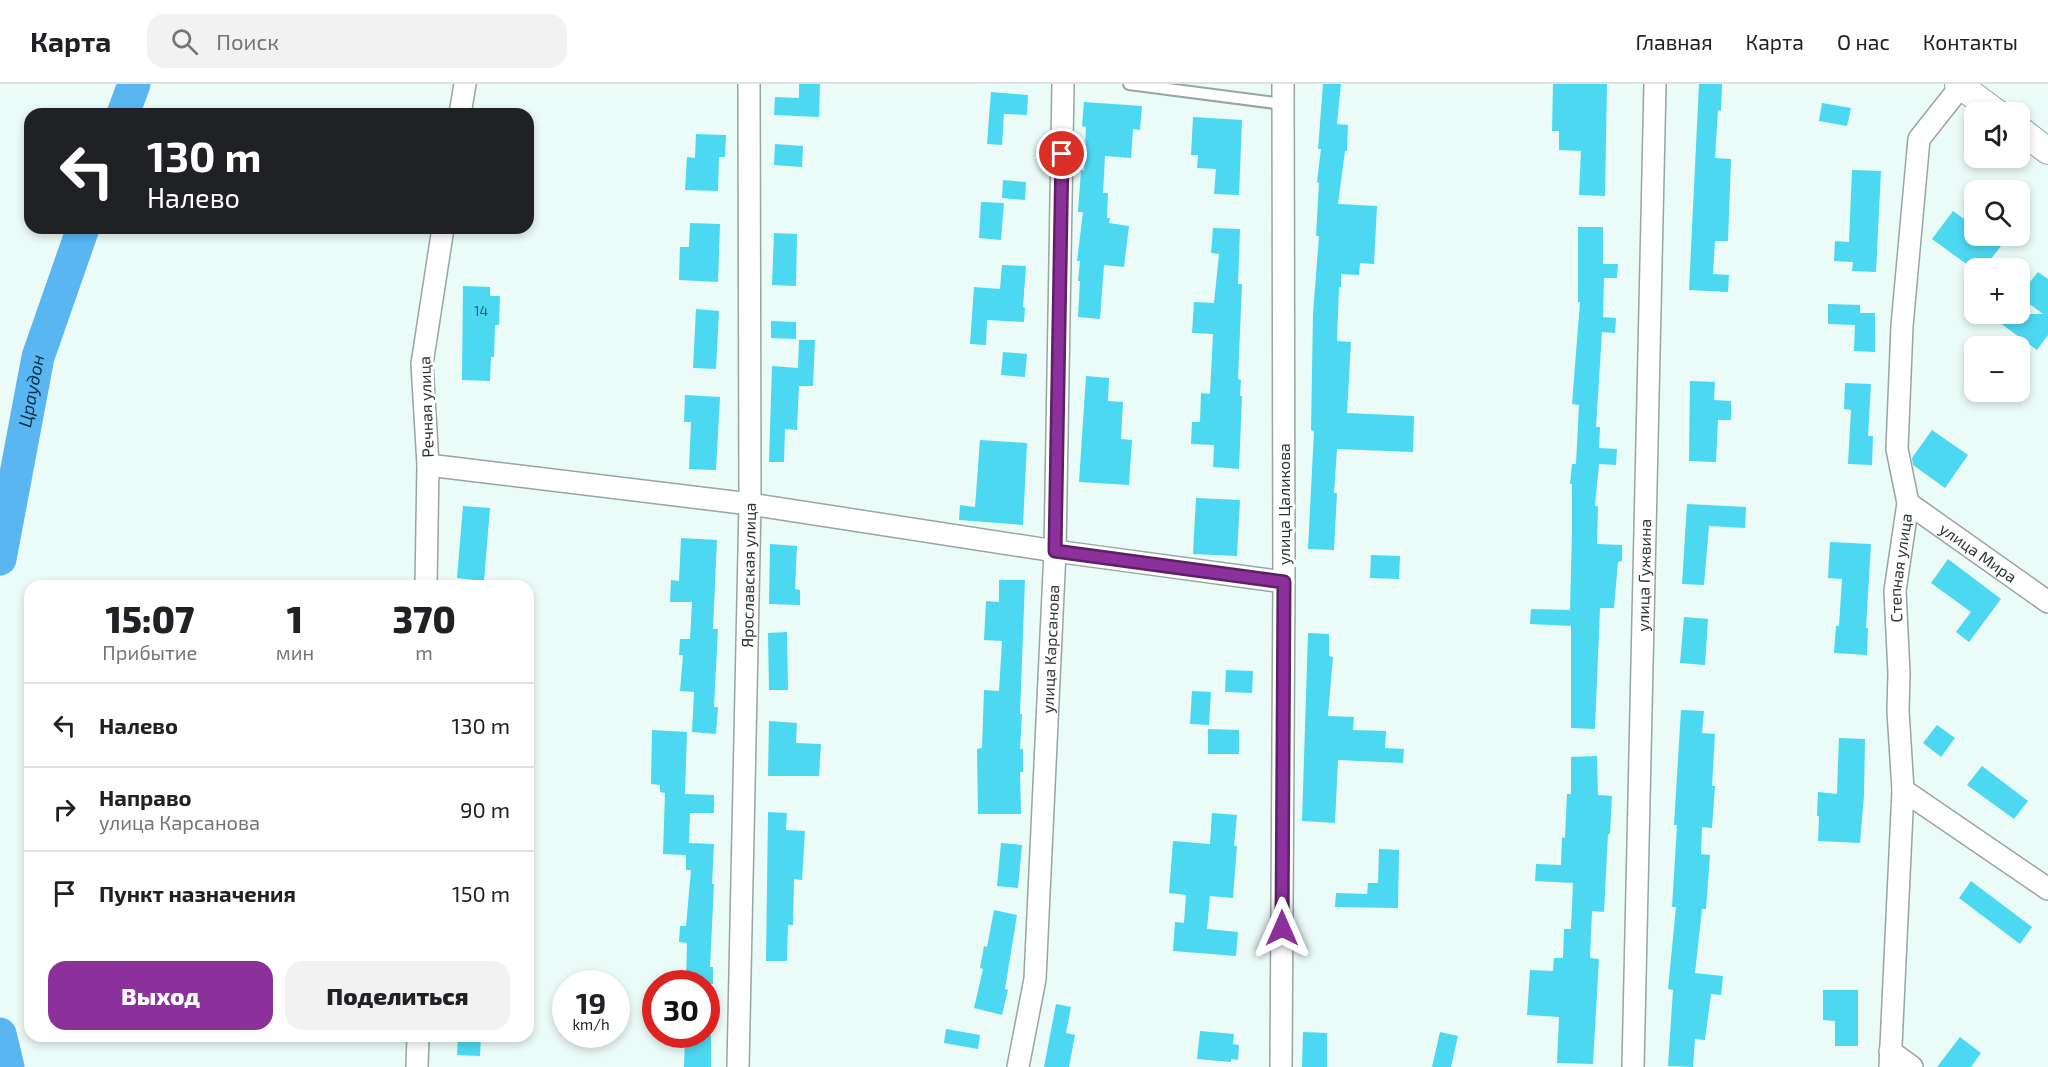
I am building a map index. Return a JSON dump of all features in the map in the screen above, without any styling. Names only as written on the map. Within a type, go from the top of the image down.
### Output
[{"type":"street","points":[[461,108],[465,84]]},
{"type":"street","name":"Ярославская улица","points":[[738,1067],[750,504],[749,84]]},
{"type":"street","name":"улица Карсанова","points":[[1018,1067],[1035,979],[1055,551],[1063,84]]},
{"type":"street","name":"улица Гужвина","points":[[1633,1067],[1655,84]]},
{"type":"street","points":[[1961,85],[1983,102]]},
{"type":"street","name":"Степная улица","points":[[1890,1059],[1903,790],[1894,591],[1908,503],[1897,449],[1902,326],[1919,139],[1961,85]]},
{"type":"street","name":"улица Цаликова","points":[[1281,1067],[1284,582],[1283,94]]},
{"type":"street","points":[[2030,137],[2048,151]]},
{"type":"street","name":"Речная улица","points":[[426,580],[428,465],[422,364],[442,234]]},
{"type":"street","points":[[428,465],[750,504],[1055,551],[1284,582]]},
{"type":"street","name":"улица Мира","points":[[1908,503],[2048,602]]},
{"type":"street","points":[[1903,790],[2048,889]]},
{"type":"street","points":[[417,1042],[417,1067]]},
{"type":"street","points":[[1890,1059],[1912,1067]]},
{"type":"lane","points":[[1129,84],[1283,94]]},
{"type":"building","points":[[799,84],[820,84],[819,117],[774,115],[775,97],[799,98]]},
{"type":"building","points":[[1323,84],[1341,84],[1337,124],[1348,125],[1347,151],[1345,151],[1338,204],[1377,206],[1374,264],[1360,263],[1359,275],[1341,274],[1341,287],[1339,287],[1337,341],[1351,342],[1347,413],[1414,416],[1413,452],[1337,449],[1334,550],[1308,549],[1314,431],[1311,430],[1313,314],[1319,236],[1316,236],[1319,183],[1317,182],[1321,149],[1318,149]]},
{"type":"building","points":[[1553,84],[1607,84],[1605,196],[1579,195],[1581,151],[1559,150],[1559,131],[1552,131]]},
{"type":"building","points":[[1699,84],[1722,84],[1715,158],[1731,159],[1728,241],[1715,241],[1713,274],[1729,275],[1728,292],[1689,290]]},
{"type":"building","points":[[991,92],[1028,95],[1027,115],[1004,114],[1002,145],[987,144]]},
{"type":"building","points":[[1084,102],[1142,106],[1140,130],[1133,129],[1131,158],[1105,156],[1103,193],[1108,193],[1107,218],[1110,218],[1109,223],[1129,226],[1124,267],[1104,265],[1100,319],[1078,317],[1080,261],[1077,261],[1083,212],[1078,212],[1081,170],[1084,171],[1086,127],[1082,126]]},
{"type":"building","points":[[1822,103],[1851,108],[1847,126],[1819,121]]},
{"type":"building","points":[[1193,117],[1242,120],[1239,195],[1214,194],[1216,169],[1197,168],[1198,155],[1191,155]]},
{"type":"building","points":[[696,134],[726,135],[725,157],[719,157],[718,191],[685,190],[687,157],[695,158]]},
{"type":"building","points":[[775,144],[803,146],[802,167],[774,165]]},
{"type":"building","points":[[1852,170],[1881,171],[1876,272],[1852,271],[1853,262],[1834,261],[1835,241],[1849,242]]},
{"type":"building","points":[[1003,180],[1026,182],[1025,200],[1002,198]]},
{"type":"building","points":[[981,202],[1004,203],[1001,240],[979,238]]},
{"type":"building","points":[[1953,211],[1964,219],[1964,246],[2001,246],[1992,258],[1964,258],[1964,262],[1932,239]]},
{"type":"building","points":[[690,223],[720,224],[718,282],[679,280],[680,247],[689,247]]},
{"type":"building","points":[[1578,227],[1603,227],[1603,264],[1618,264],[1617,278],[1604,278],[1603,317],[1616,318],[1615,333],[1602,332],[1596,427],[1600,427],[1599,448],[1617,449],[1616,465],[1599,464],[1595,506],[1598,506],[1597,544],[1622,545],[1622,561],[1618,562],[1614,608],[1600,608],[1595,729],[1571,728],[1571,626],[1530,624],[1531,609],[1570,610],[1572,484],[1570,484],[1572,464],[1576,464],[1579,405],[1572,404],[1580,302],[1578,302]]},
{"type":"building","points":[[1213,228],[1240,229],[1238,284],[1242,284],[1238,379],[1241,380],[1240,396],[1242,396],[1239,469],[1213,467],[1214,445],[1191,444],[1192,422],[1200,422],[1201,393],[1210,394],[1213,334],[1192,333],[1194,302],[1214,303],[1219,254],[1211,253]]},
{"type":"building","points":[[774,233],[797,234],[796,286],[772,285]]},
{"type":"building","points":[[1002,265],[1026,266],[1024,322],[987,320],[986,345],[970,344],[974,287],[1000,289]]},
{"type":"building","points":[[2038,272],[2048,279],[2048,335],[2037,350],[2030,345],[2030,336],[2018,336],[2001,324],[2030,324],[2030,314],[2043,314],[2030,304],[2030,282]]},
{"type":"building","points":[[463,286],[490,287],[490,296],[500,296],[499,325],[495,325],[494,357],[491,357],[490,381],[462,380]]},
{"type":"building","points":[[1828,304],[1860,305],[1860,313],[1875,313],[1875,352],[1854,351],[1855,325],[1828,324]]},
{"type":"building","points":[[696,309],[719,311],[716,369],[693,368]]},
{"type":"building","points":[[771,321],[796,322],[796,339],[771,338]]},
{"type":"building","points":[[799,340],[815,340],[813,386],[799,386],[797,430],[785,429],[784,462],[769,462],[772,366],[798,368]]},
{"type":"building","points":[[1003,352],[1027,354],[1025,377],[1001,375]]},
{"type":"building","points":[[1086,376],[1109,378],[1108,401],[1123,402],[1121,439],[1132,440],[1129,485],[1079,482]]},
{"type":"building","points":[[1690,381],[1715,382],[1714,400],[1731,401],[1731,420],[1718,420],[1716,462],[1689,461]]},
{"type":"building","points":[[1845,383],[1871,384],[1868,436],[1873,436],[1872,465],[1848,464],[1851,410],[1844,409]]},
{"type":"building","points":[[685,395],[720,397],[716,470],[689,469],[691,422],[684,422]]},
{"type":"building","points":[[1932,430],[1968,455],[1945,488],[1913,465],[1912,458]]},
{"type":"building","points":[[980,440],[1027,443],[1023,525],[959,520],[960,505],[975,507]]},
{"type":"building","points":[[1196,498],[1240,500],[1237,556],[1193,554]]},
{"type":"building","points":[[1687,504],[1746,507],[1745,528],[1709,526],[1704,585],[1682,584]]},
{"type":"building","points":[[463,506],[490,508],[484,580],[457,578]]},
{"type":"building","points":[[681,538],[717,540],[713,629],[718,629],[714,707],[718,707],[716,734],[692,732],[694,692],[680,691],[683,655],[679,655],[680,639],[690,639],[692,602],[670,602],[671,580],[679,581]]},
{"type":"building","points":[[1830,542],[1871,544],[1866,628],[1868,628],[1867,655],[1834,653],[1836,626],[1839,626],[1842,579],[1828,578]]},
{"type":"building","points":[[770,544],[797,546],[795,589],[800,590],[800,605],[769,604]]},
{"type":"building","points":[[1371,555],[1400,556],[1399,579],[1370,578]]},
{"type":"building","points":[[1948,559],[2001,599],[1969,642],[1956,632],[1971,612],[1931,583]]},
{"type":"building","points":[[999,580],[1025,580],[1020,714],[1022,714],[1020,749],[1023,749],[1023,772],[1020,772],[1021,814],[978,814],[977,749],[982,748],[984,690],[999,691],[1002,641],[984,640],[986,601],[999,602]]},
{"type":"building","points":[[1684,617],[1708,619],[1705,665],[1680,663]]},
{"type":"building","points":[[787,632],[788,690],[769,690],[768,633]]},
{"type":"building","points":[[1308,633],[1329,634],[1329,656],[1333,657],[1328,716],[1354,717],[1353,730],[1386,731],[1385,748],[1404,749],[1403,763],[1338,760],[1335,823],[1302,821]]},
{"type":"building","points":[[1226,670],[1253,671],[1252,693],[1225,692]]},
{"type":"building","points":[[1192,691],[1211,692],[1209,725],[1190,724]]},
{"type":"building","points":[[1681,710],[1704,711],[1702,733],[1715,734],[1712,828],[1702,827],[1701,854],[1710,855],[1706,909],[1702,909],[1695,973],[1723,976],[1721,995],[1711,994],[1705,1040],[1695,1039],[1693,1067],[1668,1066],[1673,990],[1668,989],[1676,907],[1672,907],[1677,825],[1674,825]]},
{"type":"building","points":[[769,721],[797,723],[796,743],[821,744],[819,776],[768,776]]},
{"type":"building","points":[[1937,725],[1955,738],[1941,757],[1923,743]]},
{"type":"building","points":[[1208,729],[1239,730],[1239,754],[1208,754]]},
{"type":"building","points":[[652,730],[687,732],[685,794],[714,795],[714,813],[690,813],[689,843],[714,844],[710,967],[713,967],[713,970],[686,970],[687,943],[679,942],[680,926],[686,926],[691,870],[686,870],[686,855],[663,854],[665,793],[660,792],[660,785],[651,784]]},
{"type":"building","points":[[1839,738],[1865,739],[1860,843],[1818,841],[1818,792],[1837,794]]},
{"type":"building","points":[[1597,756],[1598,795],[1612,796],[1604,912],[1592,911],[1590,958],[1599,959],[1593,1064],[1557,1063],[1559,1017],[1527,1015],[1530,970],[1553,971],[1554,958],[1563,958],[1564,929],[1571,929],[1573,883],[1535,881],[1536,864],[1561,865],[1567,794],[1571,794],[1571,757]]},
{"type":"building","points":[[1982,766],[2028,801],[2014,819],[1967,785]]},
{"type":"building","points":[[768,812],[787,813],[786,830],[805,831],[802,880],[794,879],[793,925],[788,925],[787,961],[766,961]]},
{"type":"building","points":[[1212,813],[1237,815],[1233,898],[1210,896],[1207,929],[1238,932],[1236,956],[1173,951],[1175,922],[1184,923],[1186,895],[1169,893],[1173,841],[1210,844]]},
{"type":"building","points":[[1001,843],[1022,845],[1018,888],[997,886]]},
{"type":"building","points":[[1379,849],[1399,850],[1398,908],[1335,907],[1336,893],[1367,894],[1368,883],[1378,883]]},
{"type":"building","points":[[1971,881],[2032,927],[2020,944],[1959,898]]},
{"type":"building","points":[[994,910],[1017,915],[1005,989],[1008,990],[1002,1015],[974,1008],[983,969],[980,968],[984,946],[987,947]]},
{"type":"building","points":[[1823,990],[1858,990],[1858,1046],[1835,1046],[1835,1021],[1823,1020]]},
{"type":"building","points":[[1056,1004],[1071,1007],[1066,1033],[1075,1035],[1069,1067],[1044,1067]]},
{"type":"building","points":[[946,1029],[980,1035],[978,1049],[944,1043]]},
{"type":"building","points":[[1200,1031],[1234,1034],[1233,1044],[1239,1045],[1238,1060],[1231,1059],[1231,1062],[1197,1059]]},
{"type":"building","points":[[1303,1032],[1327,1033],[1327,1067],[1302,1067]]},
{"type":"building","points":[[1440,1032],[1458,1036],[1451,1067],[1432,1067]]},
{"type":"building","points":[[1960,1037],[1981,1053],[1971,1067],[1937,1067]]},
{"type":"building","points":[[458,1042],[481,1042],[480,1056],[457,1055]]},
{"type":"building","points":[[685,1048],[711,1048],[711,1067],[684,1067]]},
{"type":"waterway","name":"Цраудон","points":[[125,108],[134,84]]},
{"type":"waterway","name":"Цраудон","points":[[0,559],[38,357],[81,234]]},
{"type":"waterway","name":"Цраудон","points":[[0,1034],[8,1067]]},
{"type":"route","points":[[1062,154],[1055,551],[1284,582],[1282,928]]}]
